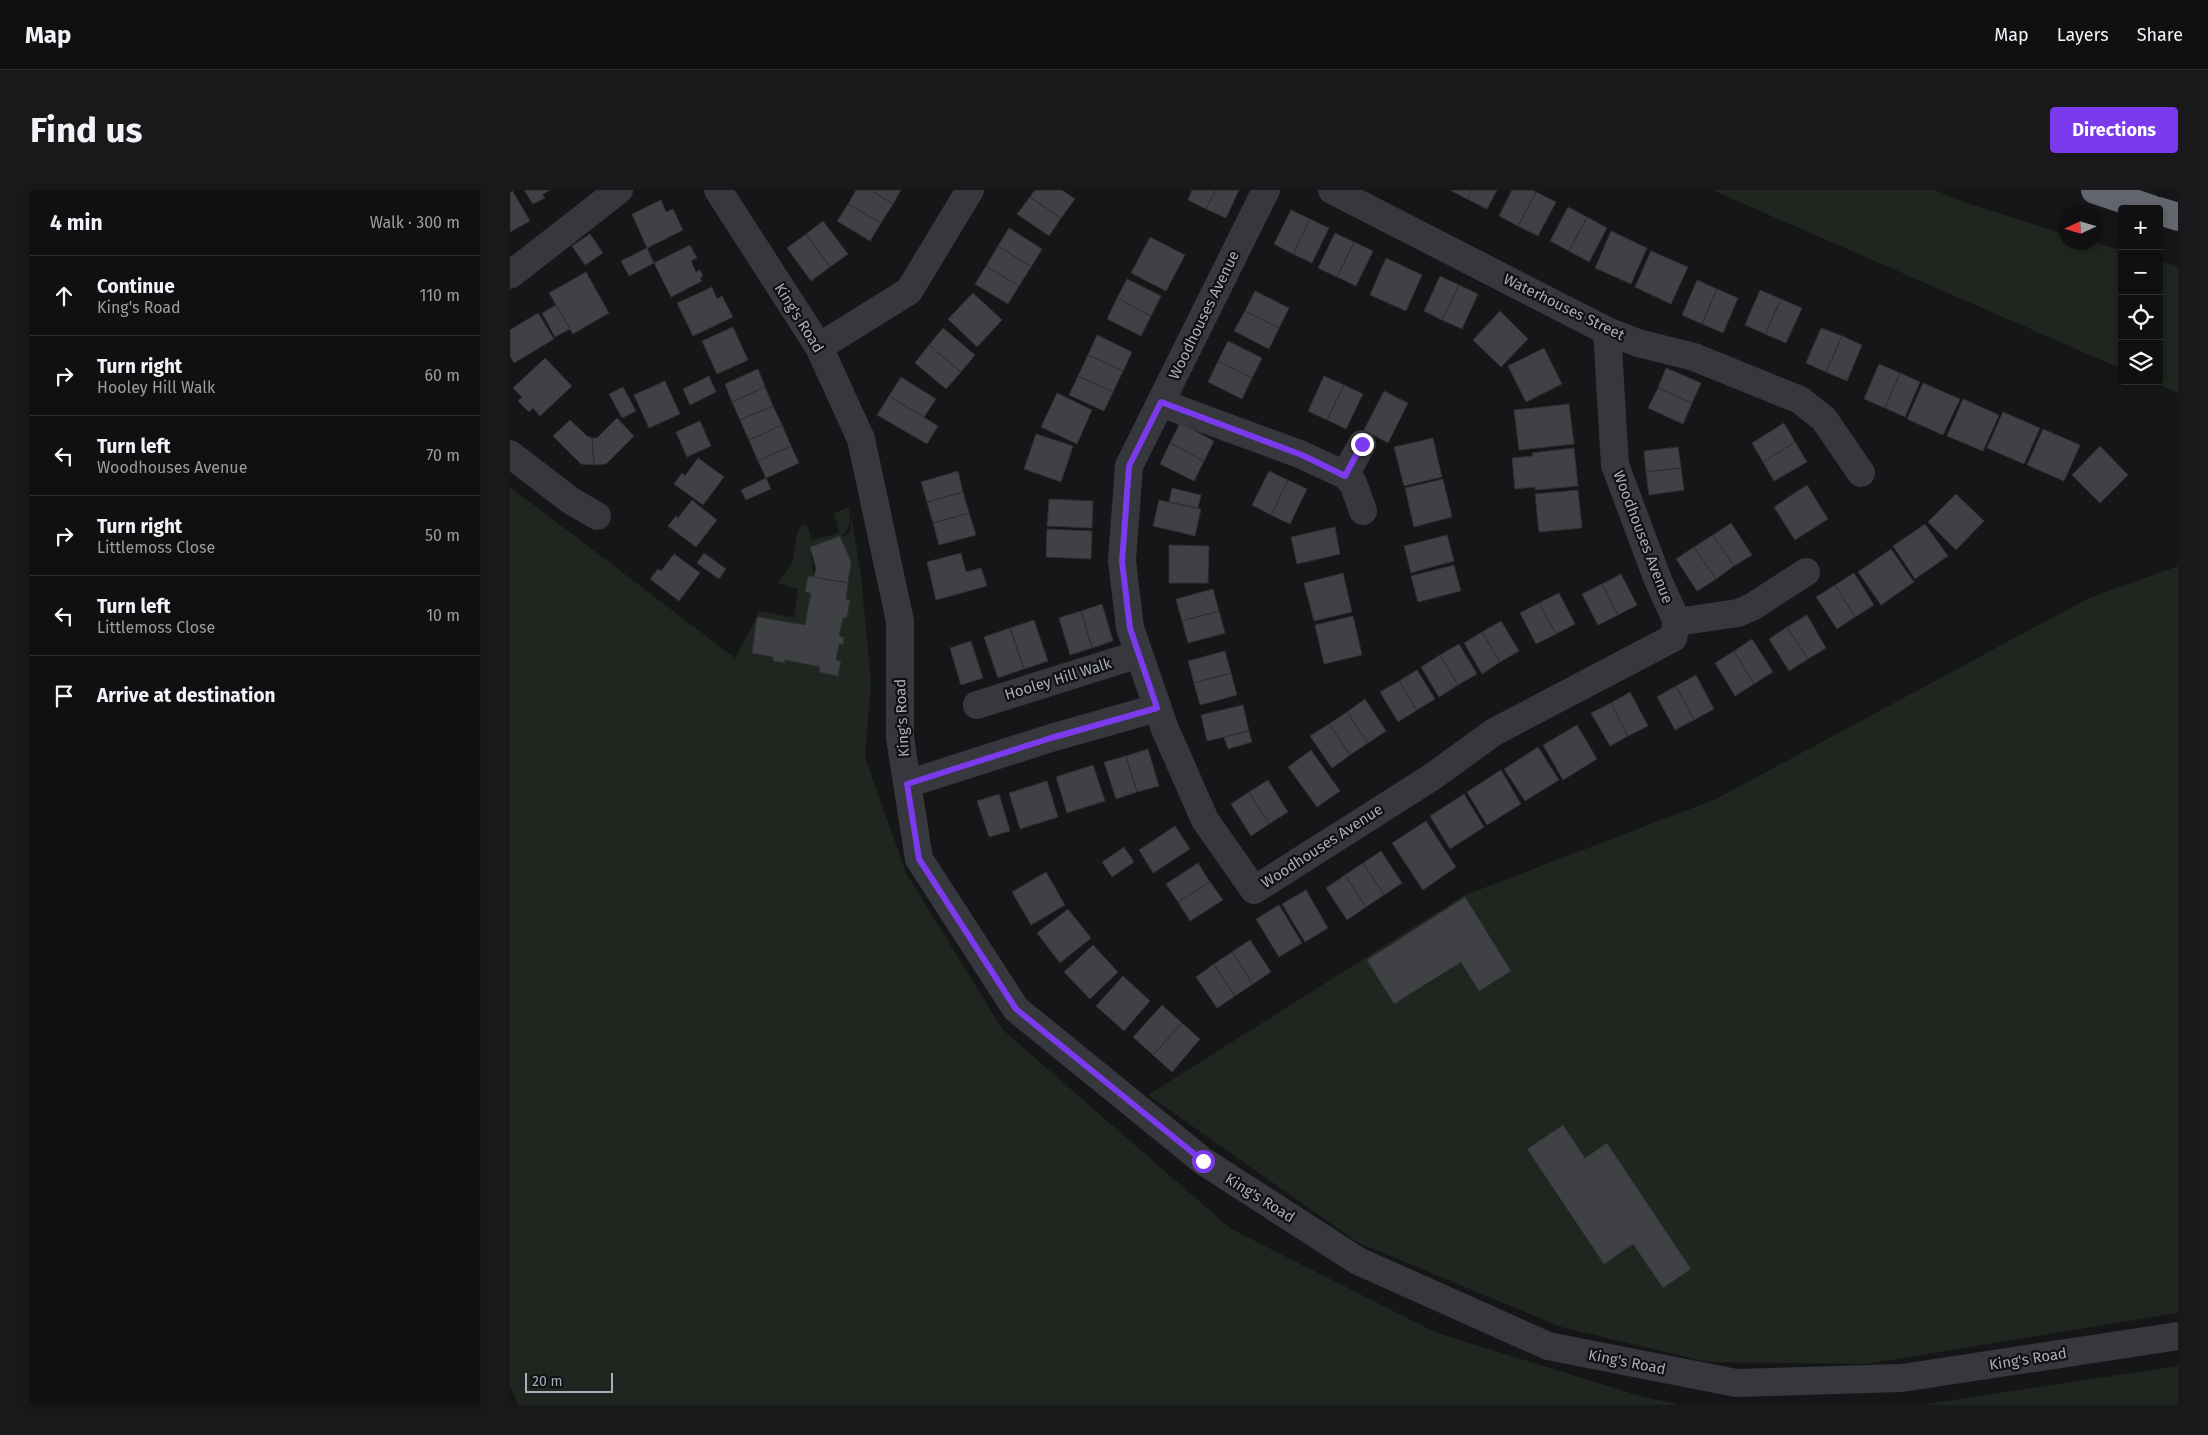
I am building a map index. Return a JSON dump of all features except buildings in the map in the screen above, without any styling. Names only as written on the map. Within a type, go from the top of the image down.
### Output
[{"type":"highway","points":[[2095,190],[2140,205]]},
{"type":"highway","points":[[2163,212],[2178,217]]},
{"type":"street","points":[[510,276],[620,190]]},
{"type":"street","name":"King's Road","points":[[718,190],[819,347],[861,439],[900,621],[900,738],[919,859],[1016,1009],[1203,1161],[1358,1260],[1548,1346],[1736,1383],[1902,1378],[2178,1336]]},
{"type":"street","points":[[819,347],[909,291],[970,190]]},
{"type":"street","name":"Woodhouses Avenue","points":[[1266,190],[1129,466],[1122,562],[1130,628],[1165,730],[1204,820],[1254,890],[1432,777],[1494,732],[1673,638],[1677,622],[1658,580],[1615,465],[1607,331]]},
{"type":"street","name":"Waterhouses Street","points":[[1332,190],[1607,331],[1638,343],[1694,357],[1800,400],[1824,419],[1861,473]]},
{"type":"street","points":[[1161,402],[1302,455],[1345,476],[1353,483],[1363,511]]},
{"type":"street","points":[[1345,476],[1362,444]]},
{"type":"street","points":[[510,454],[570,500],[597,516]]},
{"type":"street","name":"Woodhouses Avenue","points":[[1677,622],[1738,613],[1752,607],[1806,572]]},
{"type":"street","name":"Hooley Hill Walk","points":[[977,705],[1139,654]]},
{"type":"street","points":[[907,784],[1051,738],[1157,708]]},
{"type":"shaded area","points":[[1712,190],[1935,190],[1969,204],[2058,232],[2058,250],[2103,250],[2103,245],[2118,249],[2118,367]]},
{"type":"shaded area","points":[[2163,262],[2178,266],[2178,393],[2159,385],[2163,385]]},
{"type":"shaded area","points":[[510,487],[735,658],[757,617],[757,611],[794,617],[798,589],[778,583],[792,563],[797,535],[802,524],[808,527],[812,540],[839,533],[834,513],[849,507],[849,526],[841,536],[847,535],[851,529],[851,515],[861,575],[871,683],[865,757],[906,873],[1003,1030],[1231,1229],[1437,1333],[1640,1396],[1680,1405],[518,1405],[510,1385]],"holes":[[[840,536],[851,562],[846,599],[850,600],[847,617],[843,618],[839,636],[844,637],[843,645],[839,644],[836,660],[841,661],[838,676],[819,672],[820,667],[785,660],[784,663],[773,661],[773,657],[752,653],[757,617],[805,625],[811,593],[805,592],[808,576],[814,577],[810,547]]]},
{"type":"shaded area","points":[[2178,566],[2178,1313],[1866,1364],[1707,1362],[1561,1327],[1357,1242],[1148,1095],[1463,896],[1716,799],[2087,599]]},
{"type":"shaded area","points":[[2178,1366],[2178,1405],[1920,1405]]},
{"type":"route","points":[[1203,1161],[1016,1009],[919,859],[907,784],[1051,738],[1157,708],[1130,628],[1122,562],[1129,466],[1161,402],[1302,455],[1345,476],[1362,444]]}]
